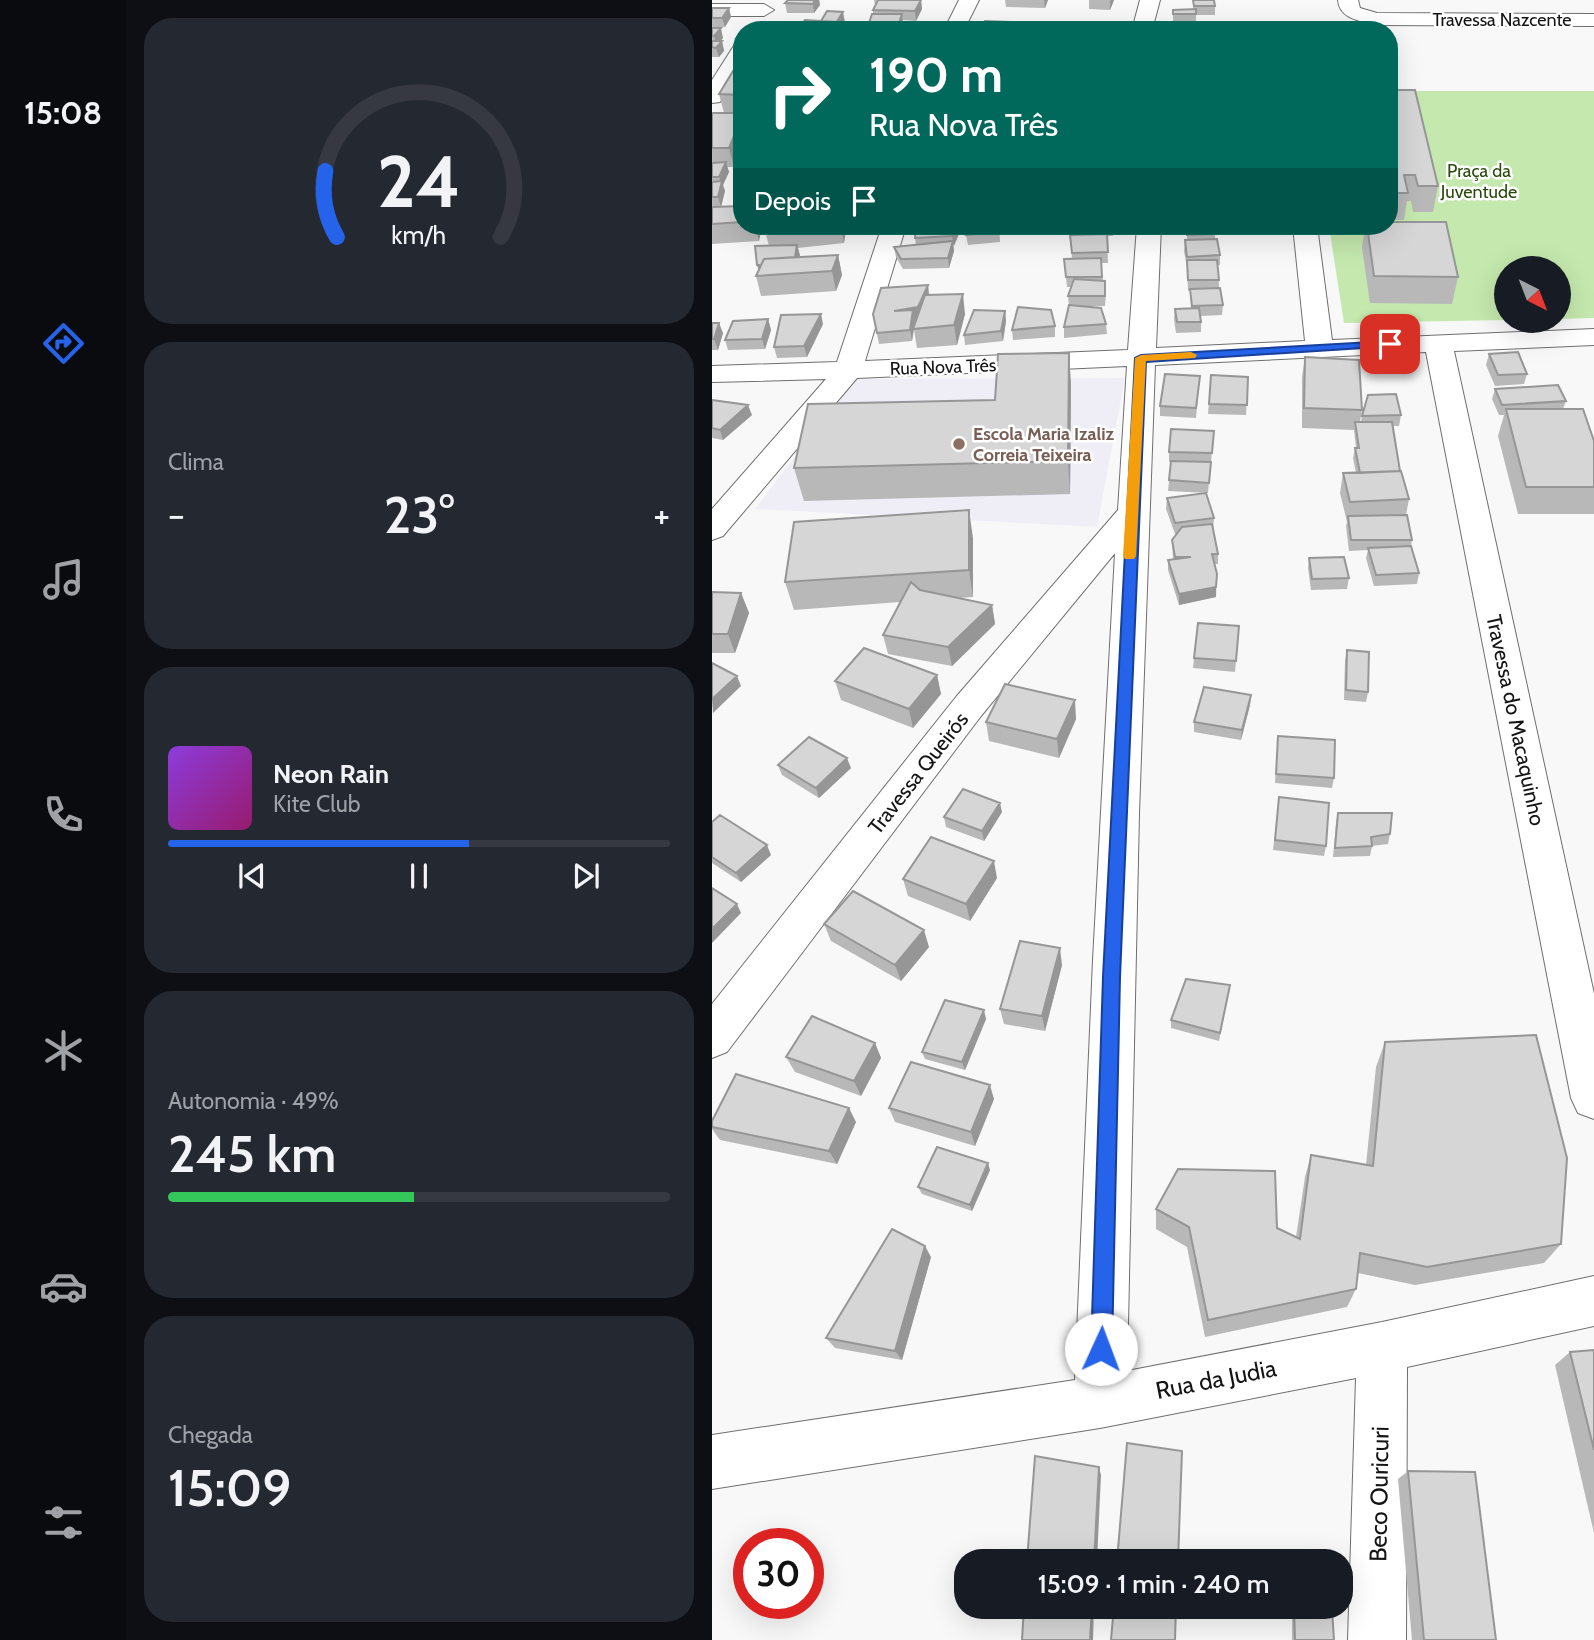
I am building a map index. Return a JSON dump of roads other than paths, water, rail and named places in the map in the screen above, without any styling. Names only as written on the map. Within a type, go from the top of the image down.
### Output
[{"type":"street","points":[[958,21],[969,0]]},
{"type":"street","points":[[1144,21],[1150,0]]},
{"type":"street","name":"Travessa Nazcente","points":[[1348,0],[1348,6],[1353,12],[1363,16],[1410,21],[1566,10],[1594,20]]},
{"type":"street","points":[[712,10],[769,5]]},
{"type":"street","points":[[758,21],[769,5]]},
{"type":"street","points":[[712,97],[733,63]]},
{"type":"street","points":[[712,529],[848,371],[891,235]]},
{"type":"street","points":[[1100,1402],[1112,977],[1131,515],[1148,235]]},
{"type":"street","points":[[1306,235],[1319,347]]},
{"type":"street","name":"Rua Nova Três","points":[[712,374],[848,371],[1319,347],[1594,337]]},
{"type":"street","name":"Travessa do Macaquinho","points":[[1438,342],[1594,1098]]},
{"type":"street","name":"Travessa Queirós","points":[[712,1038],[894,802],[1068,585],[1131,515]]},
{"type":"street","name":"Rua da Judia","points":[[712,1462],[1100,1402],[1382,1347],[1594,1301]]},
{"type":"street","name":"Beco Ouricuri","points":[[1376,1640],[1382,1347]]},
{"type":"place","name":"Escola Maria Izaliz Correia Teixeira","points":[[959,444]]},
{"type":"park label","name":"Praça da Juventude","points":[[1479,181]]}]
